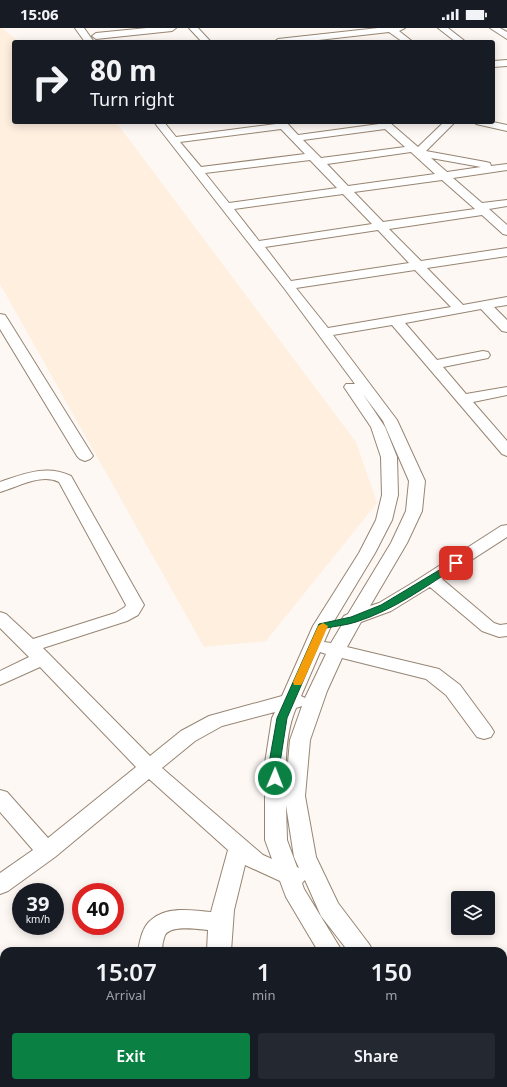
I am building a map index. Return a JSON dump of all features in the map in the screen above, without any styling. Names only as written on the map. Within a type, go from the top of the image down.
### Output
[{"type":"street","points":[[79,28],[96,40],[172,28]]},
{"type":"street","points":[[89,28],[96,40]]},
{"type":"street","points":[[193,28],[205,40]]},
{"type":"street","points":[[304,40],[401,28]]},
{"type":"street","points":[[442,28],[459,40]]},
{"type":"street","points":[[494,28],[505,40]]},
{"type":"street","points":[[391,29],[405,40]]},
{"type":"street","points":[[288,32],[296,40]]},
{"type":"street","points":[[346,34],[354,40]]},
{"type":"street","points":[[495,64],[507,63]]},
{"type":"street","points":[[152,124],[187,172],[361,399],[378,427],[389,457],[390,496],[384,520],[367,553],[322,626],[282,718],[275,763],[276,840],[294,891],[328,947]]},
{"type":"street","points":[[161,124],[288,285],[390,420],[416,481],[414,511],[400,543],[353,619],[314,700],[300,740],[295,796],[305,857],[329,909],[358,947]]},
{"type":"street","points":[[173,140],[282,124],[460,309]]},
{"type":"street","points":[[296,138],[385,124],[507,231]]},
{"type":"street","points":[[416,151],[448,124]]},
{"type":"street","points":[[489,124],[507,128]]},
{"type":"street","points":[[197,171],[416,151],[505,167]]},
{"type":"street","points":[[225,207],[505,167]]},
{"type":"street","points":[[256,246],[381,227],[507,203]]},
{"type":"street","points":[[288,285],[507,252]]},
{"type":"street","points":[[324,332],[507,301]]},
{"type":"street","points":[[484,305],[507,328]]},
{"type":"street","points":[[0,318],[85,456]]},
{"type":"street","points":[[395,320],[463,399],[504,443]]},
{"type":"street","points":[[433,365],[483,355]]},
{"type":"street","points":[[463,399],[507,391]]},
{"type":"street","points":[[0,487],[52,473],[60,475],[65,479],[134,605],[132,611],[121,617],[36,652],[0,679]]},
{"type":"street","points":[[322,626],[353,619],[385,607],[507,530]]},
{"type":"street","points":[[431,579],[488,627],[499,632],[507,630]]},
{"type":"street","points":[[0,618],[36,652],[149,768],[255,861],[289,876],[314,876]]},
{"type":"street","points":[[314,645],[432,674],[453,690],[484,732]]},
{"type":"street","points":[[0,885],[47,851],[188,736],[216,721],[289,701],[314,700]]},
{"type":"street","points":[[0,798],[47,851]]},
{"type":"street","points":[[219,947],[222,905],[240,847]]},
{"type":"street","points":[[151,947],[154,932],[167,921],[177,919],[220,922]]},
{"type":"shaded area","points":[[0,28],[2,28],[17,40],[12,40],[12,124],[118,124],[356,442],[377,503],[266,641],[204,647],[0,284]]},
{"type":"slow traffic","points":[[298,682],[323,626]]},
{"type":"route","points":[[275,778],[275,763],[282,718],[322,626],[353,619],[385,607],[456,563]]}]
